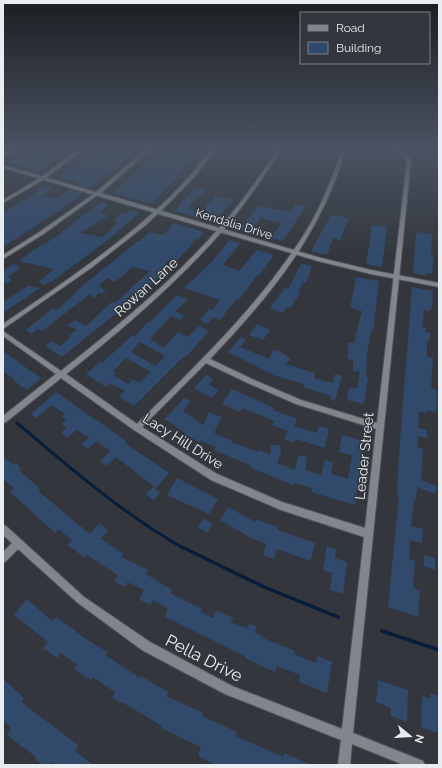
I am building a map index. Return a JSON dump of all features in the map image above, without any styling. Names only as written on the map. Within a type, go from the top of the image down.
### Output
[{"type":"street","points":[[3,202],[35,183]]},
{"type":"street","name":"Kendalia Drive","points":[[59,183],[340,266],[439,285]]},
{"type":"street","points":[[3,257],[40,234],[97,194],[110,183]]},
{"type":"street","points":[[3,327],[80,274],[156,212],[185,183]]},
{"type":"street","name":"Rowan Lane","points":[[3,420],[61,375],[147,304],[222,231],[253,193],[259,183]]},
{"type":"street","points":[[137,428],[206,360],[242,320],[293,253],[313,222],[330,183]]},
{"type":"street","name":"Leader Street","points":[[344,765],[406,183]]},
{"type":"street","name":"Lacy Hill Drive","points":[[3,333],[137,428],[214,477],[281,506],[369,534]]},
{"type":"street","points":[[206,360],[299,402],[380,427]]},
{"type":"street","name":"Pella Drive","points":[[3,529],[81,600],[146,646],[229,690],[347,738],[419,765]]},
{"type":"street","points":[[3,558],[18,543]]},
{"type":"building","points":[[77,183],[96,183],[89,188],[75,184]]},
{"type":"building","points":[[124,183],[171,183],[151,204],[113,193]]},
{"type":"building","points":[[45,185],[53,187],[42,196],[56,199],[69,189],[83,193],[59,211],[3,247],[3,212],[34,194]]},
{"type":"building","points":[[195,188],[206,190],[201,196],[198,196],[188,209],[202,212],[209,202],[212,202],[215,196],[234,200],[214,222],[174,211]]},
{"type":"building","points":[[101,202],[109,204],[100,212],[108,216],[80,233],[103,237],[118,222],[114,221],[122,213],[126,214],[130,210],[139,213],[109,239],[54,280],[44,285],[39,282],[54,269],[19,261],[58,235]]},
{"type":"building","points":[[295,204],[306,206],[283,241],[271,238],[281,223],[261,218],[250,233],[239,230],[258,206],[291,212]]},
{"type":"building","points":[[331,215],[349,218],[340,240],[333,238],[327,255],[311,251]]},
{"type":"building","points":[[174,223],[204,232],[198,240],[195,239],[188,249],[176,261],[170,259],[159,272],[162,274],[141,293],[62,357],[45,346],[52,341],[60,346],[77,330],[68,325],[75,320],[86,326],[112,302],[115,303],[150,271],[133,267],[115,282],[107,278],[99,286],[106,291],[101,294],[99,293],[94,298],[90,294],[42,331],[38,329],[32,334],[26,330],[53,308],[57,310],[76,293],[75,292],[138,241],[140,241],[149,232],[163,235]]},
{"type":"building","points":[[372,225],[387,227],[382,267],[366,264]]},
{"type":"building","points":[[416,232],[432,234],[431,255],[434,255],[432,274],[426,273],[426,276],[413,273]]},
{"type":"building","points":[[231,241],[240,243],[223,265],[239,271],[257,250],[274,255],[259,276],[257,275],[239,300],[236,299],[220,320],[214,317],[208,324],[200,320],[209,309],[212,310],[220,300],[184,288],[211,263],[228,242]]},
{"type":"building","points":[[13,264],[20,267],[8,277],[12,280],[7,284],[3,281],[3,271]]},
{"type":"building","points":[[301,264],[312,266],[306,283],[303,282],[298,293],[300,293],[290,308],[288,307],[283,313],[270,308],[285,288],[288,289]]},
{"type":"building","points":[[356,277],[379,281],[373,331],[371,330],[367,356],[366,377],[368,378],[364,404],[347,400],[349,387],[357,389],[360,372],[353,371],[353,360],[347,359],[349,350],[347,350],[348,342],[354,343],[362,311],[350,308]]},
{"type":"building","points":[[28,286],[40,288],[3,313],[3,302]]},
{"type":"building","points":[[412,287],[433,291],[432,309],[430,308],[430,311],[424,310],[422,327],[426,328],[425,332],[430,333],[430,341],[427,340],[427,356],[433,358],[431,388],[437,390],[436,413],[427,410],[427,413],[419,411],[418,428],[427,430],[427,438],[418,436],[418,448],[423,449],[421,480],[437,486],[435,494],[417,487],[416,499],[414,499],[411,526],[423,529],[422,543],[410,540],[409,559],[415,561],[413,588],[420,591],[418,617],[388,607],[399,495],[397,494],[399,455]]},
{"type":"building","points":[[177,295],[188,300],[175,311],[184,316],[180,320],[171,316],[150,339],[164,348],[178,332],[188,337],[199,326],[209,331],[186,357],[184,356],[134,406],[119,397],[125,391],[110,383],[106,387],[86,374],[100,362],[102,363],[133,335],[136,336],[147,322],[150,322]],"holes":[[[140,342],[165,356],[155,366],[131,352]],[[126,358],[151,372],[139,383],[133,379],[128,384],[113,375],[116,372],[113,371]]]},
{"type":"building","points":[[257,324],[270,330],[263,340],[249,335]]},
{"type":"building","points":[[241,337],[246,340],[240,347],[269,359],[273,350],[281,352],[291,359],[285,364],[315,373],[314,377],[316,379],[333,383],[335,374],[342,376],[335,400],[331,399],[331,396],[303,387],[304,384],[273,375],[228,352]]},
{"type":"building","points":[[3,351],[41,378],[27,390],[14,381],[15,380],[3,371]]},
{"type":"building","points":[[206,375],[213,379],[209,385],[219,390],[212,398],[194,388]]},
{"type":"building","points":[[232,389],[274,408],[273,410],[297,419],[294,426],[317,433],[319,426],[329,429],[325,448],[296,439],[294,443],[284,439],[288,431],[272,425],[275,421],[243,408],[240,412],[222,404]]},
{"type":"building","points":[[56,392],[126,441],[125,443],[169,473],[156,488],[116,457],[107,466],[100,461],[110,451],[97,441],[88,449],[81,444],[89,438],[77,430],[67,438],[61,433],[67,427],[62,424],[66,420],[62,417],[65,414],[52,405],[36,418],[31,414]]},
{"type":"building","points":[[184,398],[191,401],[183,411],[203,425],[209,412],[222,417],[214,433],[232,441],[231,442],[271,455],[270,445],[280,445],[281,453],[277,463],[295,470],[298,455],[307,457],[305,470],[321,475],[325,460],[333,463],[331,474],[348,479],[352,455],[339,452],[342,435],[363,441],[355,505],[311,492],[312,488],[294,483],[293,485],[251,468],[252,466],[214,450],[216,447],[201,441],[199,442],[184,434],[185,433],[165,419]]},
{"type":"building","points":[[3,457],[14,465],[16,463],[21,468],[19,470],[40,489],[38,491],[90,534],[99,523],[108,530],[101,539],[124,554],[121,557],[148,570],[146,574],[172,590],[170,593],[202,609],[201,612],[213,618],[216,610],[233,618],[231,622],[248,629],[249,624],[256,626],[255,633],[263,636],[263,638],[295,651],[294,654],[316,663],[318,656],[332,662],[327,693],[299,682],[300,675],[277,666],[275,672],[165,617],[168,609],[153,600],[150,605],[139,599],[144,590],[127,582],[125,587],[114,581],[118,575],[87,555],[85,558],[68,545],[72,540],[58,529],[55,533],[10,492],[14,488],[3,479]]},
{"type":"building","points":[[177,478],[218,499],[209,514],[167,495]]},
{"type":"building","points":[[153,487],[160,493],[153,500],[146,494]]},
{"type":"building","points":[[228,507],[255,522],[256,519],[277,527],[277,530],[315,543],[311,561],[277,549],[274,559],[263,555],[266,544],[251,538],[220,520]]},
{"type":"building","points":[[204,519],[213,524],[207,533],[198,527]]},
{"type":"building","points":[[327,546],[336,549],[335,558],[347,562],[343,594],[330,590],[332,573],[323,570]]},
{"type":"building","points":[[424,555],[435,558],[435,570],[424,566]]},
{"type":"building","points":[[27,599],[52,621],[56,617],[76,631],[75,632],[107,652],[105,655],[140,678],[141,676],[168,692],[166,696],[203,713],[202,716],[237,732],[236,736],[283,757],[284,753],[311,765],[216,765],[198,756],[201,747],[161,728],[162,726],[122,702],[121,703],[112,698],[115,692],[93,677],[91,680],[74,669],[77,664],[60,653],[57,658],[43,648],[48,642],[14,615]]},
{"type":"building","points":[[3,679],[24,698],[21,702],[78,745],[75,751],[93,765],[56,765],[52,762],[50,765],[43,765],[35,759],[36,757],[7,735],[11,728],[3,720]]},
{"type":"building","points":[[378,680],[408,690],[407,722],[391,716],[391,708],[376,702]]},
{"type":"building","points":[[430,693],[439,696],[439,725],[437,725],[437,733],[421,727],[422,696],[430,699]]},
{"type":"waterway","points":[[17,423],[118,505],[183,548]]},
{"type":"waterway","points":[[182,547],[264,587],[338,617]]},
{"type":"waterway","points":[[382,631],[439,650]]}]
